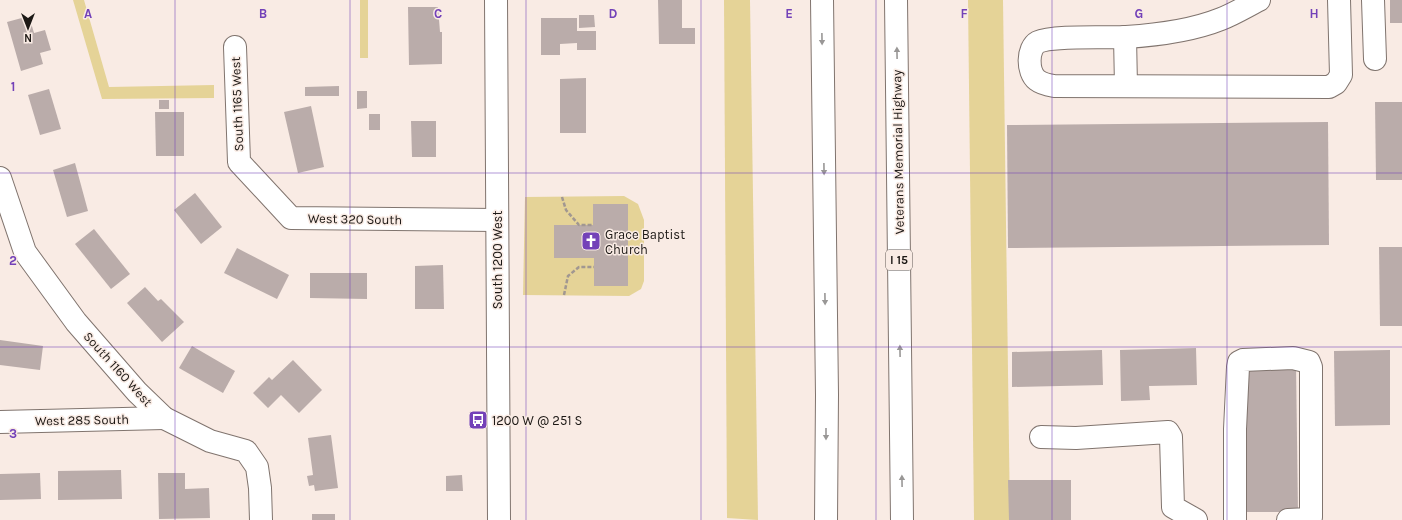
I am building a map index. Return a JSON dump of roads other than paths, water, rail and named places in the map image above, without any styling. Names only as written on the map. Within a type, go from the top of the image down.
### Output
[{"type":"main road","name":"South 1200 West","points":[[496,0],[496,220],[499,520]]},
{"type":"main road","points":[[822,0],[827,395],[826,520]]},
{"type":"main road","name":"Veterans Memorial Highway","points":[[896,0],[902,520]]},
{"type":"main road","points":[[1259,0],[1222,19],[1172,32],[1125,37],[1047,39],[1038,42],[1033,46],[1030,52],[1031,71],[1036,79],[1045,84],[1126,86],[1329,86],[1336,83],[1341,75],[1339,0]]},
{"type":"main road","points":[[1373,0],[1375,59]]},
{"type":"main road","points":[[1125,37],[1126,86]]},
{"type":"main road","name":"South 1165 West","points":[[236,47],[239,162]]},
{"type":"main road","name":"West 320 South","points":[[239,162],[291,218],[496,220]]},
{"type":"main road","name":"South 1160 West","points":[[0,178],[3,201],[25,252],[76,322],[137,392],[164,418],[210,441],[246,452],[256,467],[260,488],[261,520]]},
{"type":"main road","points":[[1235,520],[1234,429],[1239,362],[1243,360],[1293,358],[1310,362],[1311,367],[1311,517],[1309,519],[1288,520]]},
{"type":"main road","name":"West 285 South","points":[[0,422],[164,418]]},
{"type":"main road","points":[[1042,437],[1076,438],[1168,432],[1171,437],[1173,507],[1196,520]]},
{"type":"place","name":"Grace Baptist Church","points":[[591,241]]},
{"type":"place","name":"1200 W @ 251 S","points":[[478,420]]}]
